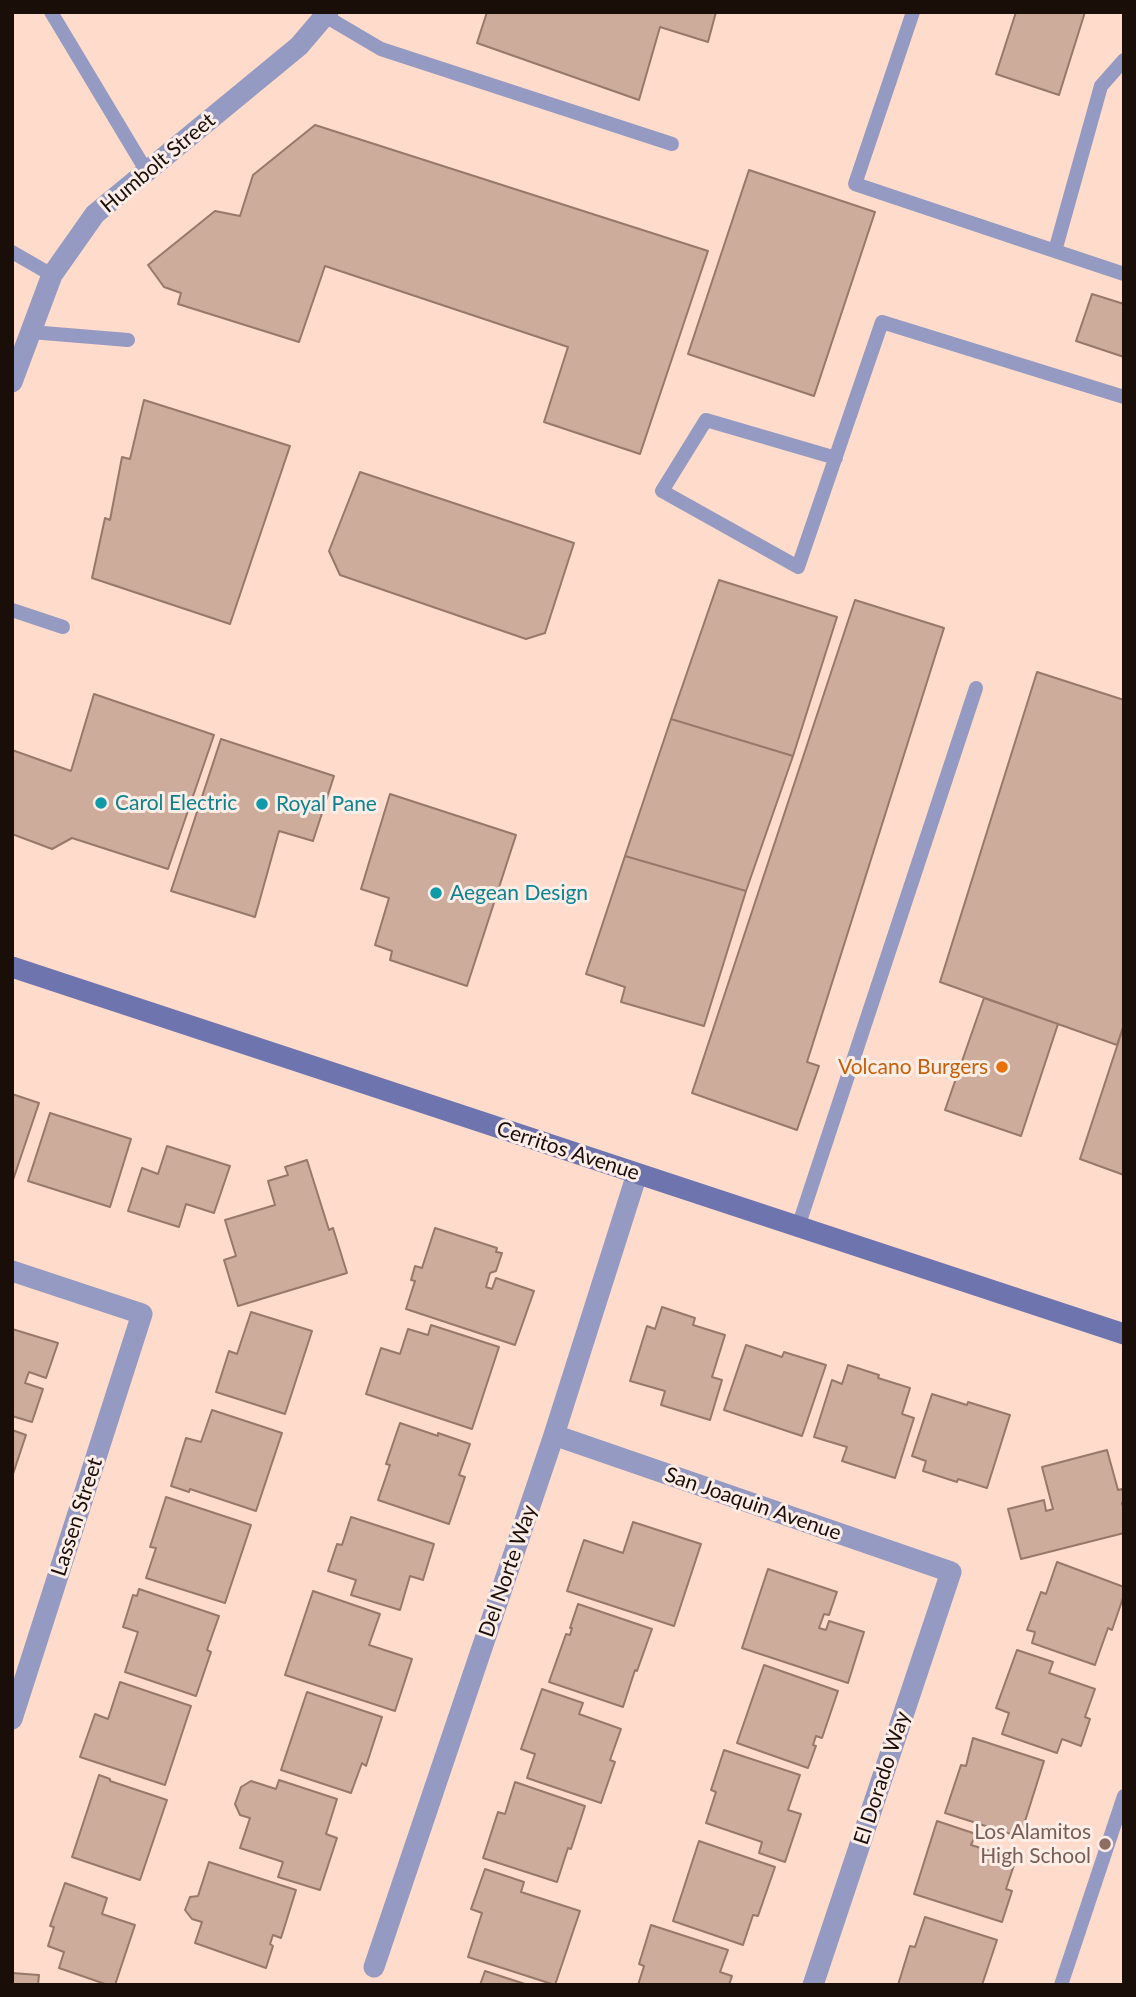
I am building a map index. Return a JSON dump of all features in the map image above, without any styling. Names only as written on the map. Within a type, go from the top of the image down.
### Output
[{"type":"main road","name":"Cerritos Avenue","points":[[12,967],[1124,1335]]},
{"type":"street","name":"Humbolt Street","points":[[12,382],[52,275],[95,215],[299,46],[326,14]]},
{"type":"street","name":"Del Norte Way","points":[[374,1967],[554,1435],[637,1174]]},
{"type":"street","name":"Lassen Street","points":[[12,1271],[142,1314],[12,1719]]},
{"type":"street","name":"San Joaquin Avenue","points":[[554,1435],[951,1572]]},
{"type":"street","name":"El Dorado Way","points":[[813,1985],[951,1572]]},
{"type":"lane","points":[[51,12],[147,172]]},
{"type":"lane","points":[[913,12],[855,184],[1124,274]]},
{"type":"lane","points":[[326,14],[381,49],[672,144]]},
{"type":"lane","points":[[1055,251],[1101,86],[1124,60]]},
{"type":"lane","points":[[12,252],[52,275]]},
{"type":"lane","points":[[836,458],[706,420],[662,491],[798,567],[836,458],[882,322],[1124,397]]},
{"type":"lane","points":[[31,331],[128,340]]},
{"type":"lane","points":[[12,610],[63,626]]},
{"type":"lane","points":[[798,1227],[976,688]]},
{"type":"lane","points":[[1061,1985],[1124,1796]]},
{"type":"building","points":[[487,12],[716,12],[708,42],[660,27],[639,100],[477,43]]},
{"type":"building","points":[[1016,12],[1085,12],[1059,95],[996,74]]},
{"type":"building","points":[[315,125],[708,251],[640,454],[544,422],[568,347],[325,266],[299,342],[178,304],[181,293],[164,287],[148,265],[215,211],[240,216],[253,175]]},
{"type":"building","points":[[749,170],[875,212],[814,396],[688,354]]},
{"type":"building","points":[[1092,294],[1124,304],[1124,357],[1076,341]]},
{"type":"building","points":[[144,400],[290,446],[230,624],[92,578],[105,518],[110,520],[122,457],[130,459]]},
{"type":"building","points":[[360,472],[574,543],[545,633],[526,639],[340,575],[329,551]]},
{"type":"building","points":[[719,580],[837,617],[793,756],[671,719]]},
{"type":"building","points":[[855,600],[944,628],[807,1062],[819,1066],[797,1130],[692,1093]]},
{"type":"building","points":[[1037,672],[1124,700],[1124,1024],[1117,1045],[940,982]]},
{"type":"building","name":"Carol Electric","points":[[94,694],[214,735],[168,869],[72,838],[52,849],[12,834],[12,750],[71,771]]},
{"type":"building","points":[[671,719],[793,756],[746,891],[625,856]]},
{"type":"building","name":"Royal Pane","points":[[221,739],[334,776],[313,841],[279,831],[255,917],[171,891]]},
{"type":"building","name":"Aegean Design","points":[[390,794],[516,835],[467,986],[390,960],[392,951],[375,945],[389,898],[361,889]]},
{"type":"building","points":[[625,856],[746,891],[704,1026],[621,1002],[625,987],[586,974]]},
{"type":"building","name":"Volcano Burgers","points":[[984,998],[1058,1024],[1021,1136],[945,1110]]},
{"type":"building","points":[[1124,1025],[1124,1175],[1080,1159]]},
{"type":"building","points":[[12,1094],[39,1103],[12,1183]]},
{"type":"building","points":[[50,1113],[131,1139],[110,1207],[28,1181]]},
{"type":"building","points":[[167,1146],[230,1166],[214,1213],[186,1204],[179,1227],[128,1211],[142,1168],[158,1174]]},
{"type":"building","points":[[307,1160],[329,1230],[333,1228],[347,1273],[238,1306],[224,1260],[236,1256],[225,1220],[275,1205],[268,1181],[288,1175],[285,1167]]},
{"type":"building","points":[[435,1228],[497,1248],[496,1252],[502,1253],[496,1271],[490,1273],[486,1287],[492,1289],[496,1278],[534,1291],[515,1345],[406,1309],[415,1281],[411,1280],[415,1266],[422,1268]]},
{"type":"building","points":[[662,1307],[695,1318],[693,1325],[725,1335],[712,1377],[722,1380],[710,1420],[661,1405],[665,1391],[630,1381],[647,1326],[655,1329]]},
{"type":"building","points":[[251,1312],[312,1331],[285,1414],[216,1392],[229,1351],[237,1354]]},
{"type":"building","points":[[431,1325],[499,1347],[472,1429],[366,1394],[381,1348],[400,1354],[408,1329],[428,1335]]},
{"type":"building","points":[[12,1329],[58,1343],[46,1378],[29,1372],[25,1383],[43,1389],[32,1422],[12,1416]]},
{"type":"building","points":[[746,1345],[782,1357],[784,1352],[826,1365],[802,1436],[724,1410]]},
{"type":"building","points":[[848,1365],[910,1388],[902,1414],[914,1418],[895,1478],[842,1461],[847,1447],[814,1437],[832,1380],[842,1384]]},
{"type":"building","points":[[932,1394],[1010,1415],[987,1488],[923,1471],[926,1461],[912,1456]]},
{"type":"building","points":[[212,1410],[282,1433],[256,1511],[190,1489],[189,1492],[171,1486],[186,1438],[201,1442]]},
{"type":"building","points":[[400,1423],[470,1444],[459,1475],[465,1477],[449,1524],[378,1500],[390,1465],[386,1464]]},
{"type":"building","points":[[12,1430],[26,1435],[12,1477]]},
{"type":"building","points":[[1107,1450],[1118,1490],[1122,1489],[1124,1495],[1124,1533],[1021,1559],[1008,1509],[1044,1500],[1046,1511],[1053,1509],[1042,1467]]},
{"type":"building","points":[[166,1497],[251,1525],[225,1603],[146,1578],[156,1548],[150,1547]]},
{"type":"building","points":[[351,1517],[434,1544],[423,1580],[410,1576],[400,1610],[351,1595],[356,1580],[328,1571],[337,1544],[342,1545]]},
{"type":"building","points":[[633,1522],[701,1544],[674,1626],[567,1591],[584,1540],[623,1553]]},
{"type":"building","points":[[1057,1562],[1124,1587],[1124,1595],[1112,1630],[1108,1628],[1095,1665],[1032,1643],[1035,1632],[1027,1630],[1041,1592],[1046,1594]]},
{"type":"building","points":[[768,1569],[837,1592],[829,1615],[824,1614],[819,1628],[826,1630],[829,1621],[864,1632],[848,1683],[742,1648]]},
{"type":"building","points":[[139,1589],[219,1616],[207,1650],[211,1652],[196,1696],[125,1672],[138,1632],[123,1627],[133,1595],[137,1596]]},
{"type":"building","points":[[313,1591],[380,1614],[369,1645],[412,1659],[395,1711],[285,1675]]},
{"type":"building","points":[[578,1604],[652,1629],[623,1707],[549,1682],[566,1634],[570,1635]]},
{"type":"building","points":[[1017,1650],[1053,1662],[1049,1673],[1095,1689],[1085,1717],[1090,1719],[1081,1746],[1062,1739],[1057,1753],[1002,1734],[1009,1713],[996,1708]]},
{"type":"building","points":[[764,1665],[838,1691],[822,1738],[816,1736],[813,1745],[816,1746],[808,1768],[737,1743]]},
{"type":"building","points":[[120,1682],[191,1706],[165,1785],[80,1757],[95,1714],[108,1719]]},
{"type":"building","points":[[542,1689],[583,1703],[579,1714],[621,1729],[610,1760],[615,1762],[601,1803],[527,1778],[535,1754],[521,1749]]},
{"type":"building","points":[[307,1692],[382,1717],[366,1766],[362,1763],[351,1793],[281,1770]]},
{"type":"building","points":[[973,1738],[1044,1761],[1020,1837],[945,1813],[961,1765],[966,1766]]},
{"type":"building","points":[[724,1750],[800,1775],[788,1810],[801,1814],[785,1862],[759,1853],[762,1842],[706,1823],[716,1792],[711,1790]]},
{"type":"building","points":[[99,1775],[167,1800],[140,1880],[72,1857]]},
{"type":"building","points":[[279,1780],[337,1799],[326,1834],[337,1838],[320,1890],[278,1877],[283,1862],[240,1848],[250,1818],[240,1815],[235,1804],[241,1787],[251,1781],[276,1789]]},
{"type":"building","points":[[515,1782],[585,1806],[557,1882],[483,1858],[498,1812],[505,1814]]},
{"type":"building","points":[[937,1821],[976,1834],[971,1845],[1016,1859],[1006,1889],[1012,1891],[1002,1922],[914,1894]]},
{"type":"building","points":[[699,1841],[775,1867],[758,1916],[753,1915],[743,1945],[673,1921]]},
{"type":"building","points":[[209,1862],[296,1890],[281,1938],[273,1935],[270,1944],[273,1946],[266,1968],[195,1943],[202,1922],[192,1919],[185,1910],[190,1897],[198,1896]]},
{"type":"building","points":[[485,1869],[524,1882],[521,1892],[580,1911],[555,1985],[468,1957],[482,1913],[471,1909]]},
{"type":"building","points":[[65,1883],[107,1898],[102,1914],[135,1925],[115,1985],[59,1968],[64,1952],[48,1946],[54,1927],[50,1926]]},
{"type":"building","points":[[925,1917],[997,1940],[982,1985],[898,1985],[910,1946],[915,1947]]},
{"type":"building","points":[[651,1925],[728,1950],[720,1972],[732,1976],[729,1985],[638,1985],[644,1966],[639,1964]]},
{"type":"building","points":[[485,1971],[528,1985],[480,1985]]},
{"type":"building","points":[[12,1973],[39,1975],[38,1985],[12,1985]]},
{"type":"place","name":"Carol Electric","points":[[101,803]]},
{"type":"place","name":"Royal Pane","points":[[262,804]]},
{"type":"place","name":"Aegean Design","points":[[436,893]]},
{"type":"place","name":"Volcano Burgers","points":[[1002,1067]]},
{"type":"place","name":"Los Alamitos High School","points":[[1105,1844]]}]
